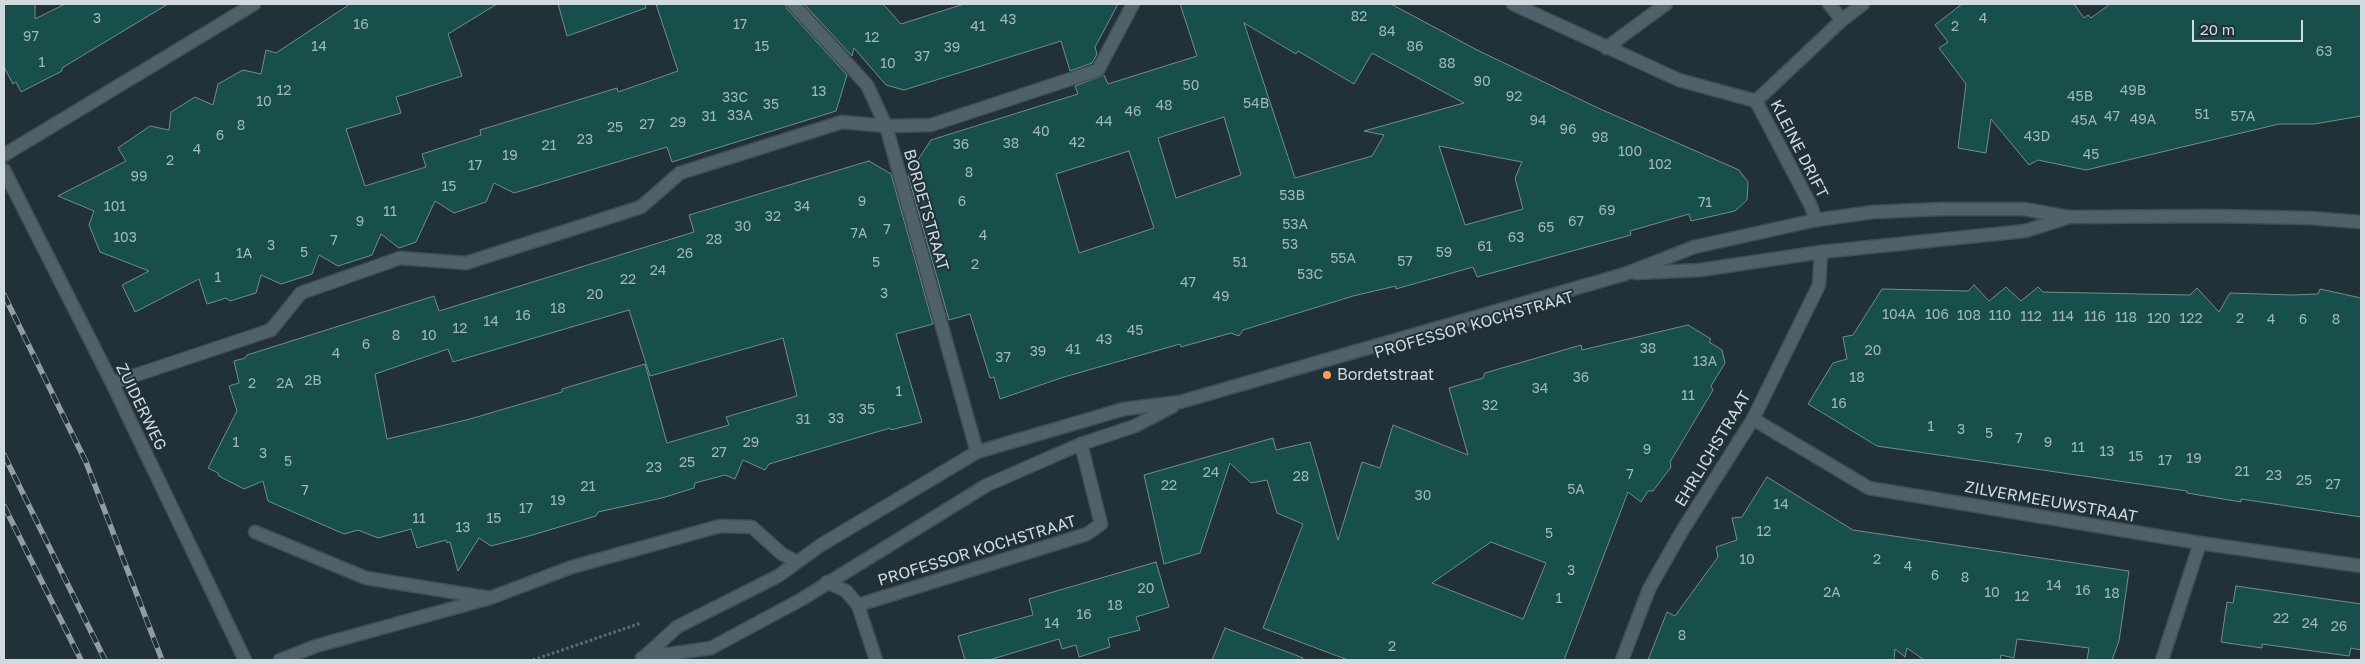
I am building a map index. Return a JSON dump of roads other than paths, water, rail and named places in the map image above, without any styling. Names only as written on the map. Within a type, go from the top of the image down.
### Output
[{"type":"street","points":[[4,155],[254,4]]},
{"type":"street","name":"BORDETSTRAAT","points":[[793,4],[867,85],[886,126],[977,452]]},
{"type":"street","points":[[112,383],[271,330],[301,292],[400,258],[466,263],[642,207],[680,173],[842,122],[886,126],[931,125],[1098,70],[1133,4]]},
{"type":"street","name":"KLEINE DRIFT","points":[[1513,4],[1679,80],[1756,101],[1810,204],[1816,220],[1873,212],[1942,209],[2024,209],[2068,217],[2213,216],[2310,218],[2361,222]]},
{"type":"street","points":[[1606,48],[1666,4]]},
{"type":"street","points":[[1829,4],[1842,20]]},
{"type":"street","points":[[1756,101],[1842,20],[1863,4]]},
{"type":"street","name":"ZUIDERWEG","points":[[4,170],[112,383],[245,660]]},
{"type":"street","name":"KLEINE DRIFT","points":[[1821,252],[2025,231],[2068,217]]},
{"type":"street","name":"PROFESSOR KOCHSTRAAT","points":[[640,659],[677,627],[778,576],[821,545],[977,452],[1124,409],[1180,402],[1625,274],[1694,246],[1816,220]]},
{"type":"street","name":"PROFESSOR KOCHSTRAAT","points":[[1625,274],[1700,270],[1821,252]]},
{"type":"street","name":"EHRLICHSTRAAT","points":[[1622,660],[1649,589],[1682,531],[1753,419],[1819,285],[1821,252]]},
{"type":"street","name":"PROFESSOR KOCHSTRAAT","points":[[640,659],[710,648],[802,599],[987,485],[1081,444],[1136,426],[1180,402]]},
{"type":"street","name":"ZILVERMEEUWSTRAAT","points":[[1753,419],[1869,488],[2200,544],[2361,566]]},
{"type":"street","name":"PROFESSOR KOCHSTRAAT","points":[[858,605],[1087,534],[1101,524],[1081,444]]},
{"type":"street","points":[[280,660],[316,646],[490,598],[572,567],[720,526],[752,527],[782,554],[798,562]]},
{"type":"street","points":[[255,532],[366,578],[490,598]]},
{"type":"street","points":[[2162,660],[2200,544]]},
{"type":"street","points":[[827,582],[846,591],[858,605],[876,660]]},
{"type":"railway","points":[[4,295],[86,462],[162,660]]},
{"type":"railway","points":[[4,455],[105,660]]},
{"type":"railway","points":[[4,506],[81,660]]},
{"type":"place","name":"Bordetstraat","points":[[1327,375]]}]
